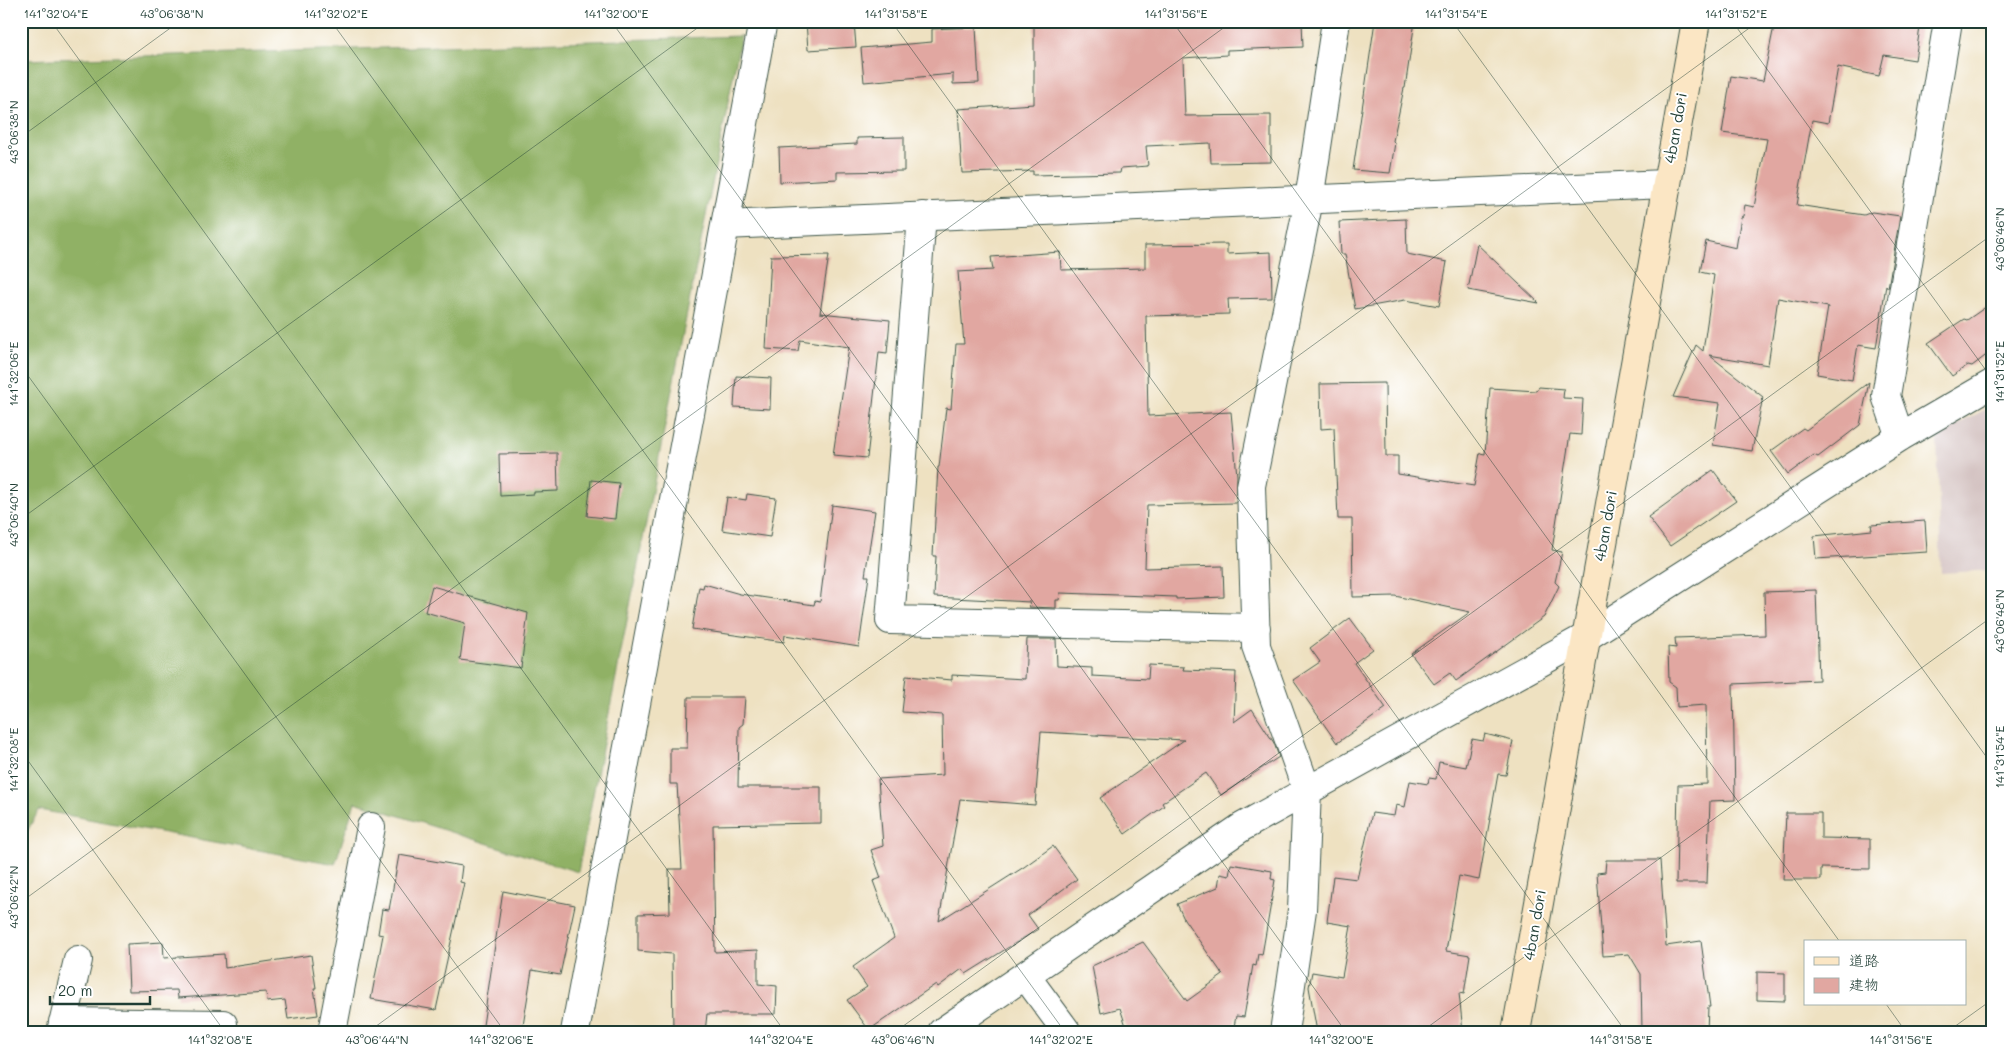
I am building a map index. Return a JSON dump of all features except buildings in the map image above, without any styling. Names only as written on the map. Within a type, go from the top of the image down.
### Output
[{"type":"street","points":[[575,1032],[763,21]]},
{"type":"street","points":[[1284,1032],[1302,910],[1307,791],[1256,646],[1250,486],[1309,200],[1336,21]]},
{"type":"street","name":"4ban dori","points":[[1516,1032],[1665,184],[1696,21]]},
{"type":"street","points":[[1900,437],[1886,396],[1948,21]]},
{"type":"street","points":[[725,225],[1665,184]]},
{"type":"street","points":[[922,216],[890,620],[1256,628]]},
{"type":"street","points":[[942,1032],[1242,827],[1586,637],[1900,437],[1993,383]]},
{"type":"street","points":[[332,1032],[371,828]]},
{"type":"street","points":[[78,960],[62,1027],[223,1024],[222,1032]]},
{"type":"street","points":[[1025,975],[1067,1032]]},
{"type":"shaded area","points":[[1993,405],[1993,570],[1941,573],[1937,436]]},
{"type":"green space","points":[[21,21],[26,21],[23,60],[741,36],[578,872],[355,802],[335,864],[39,810],[21,842]]}]
